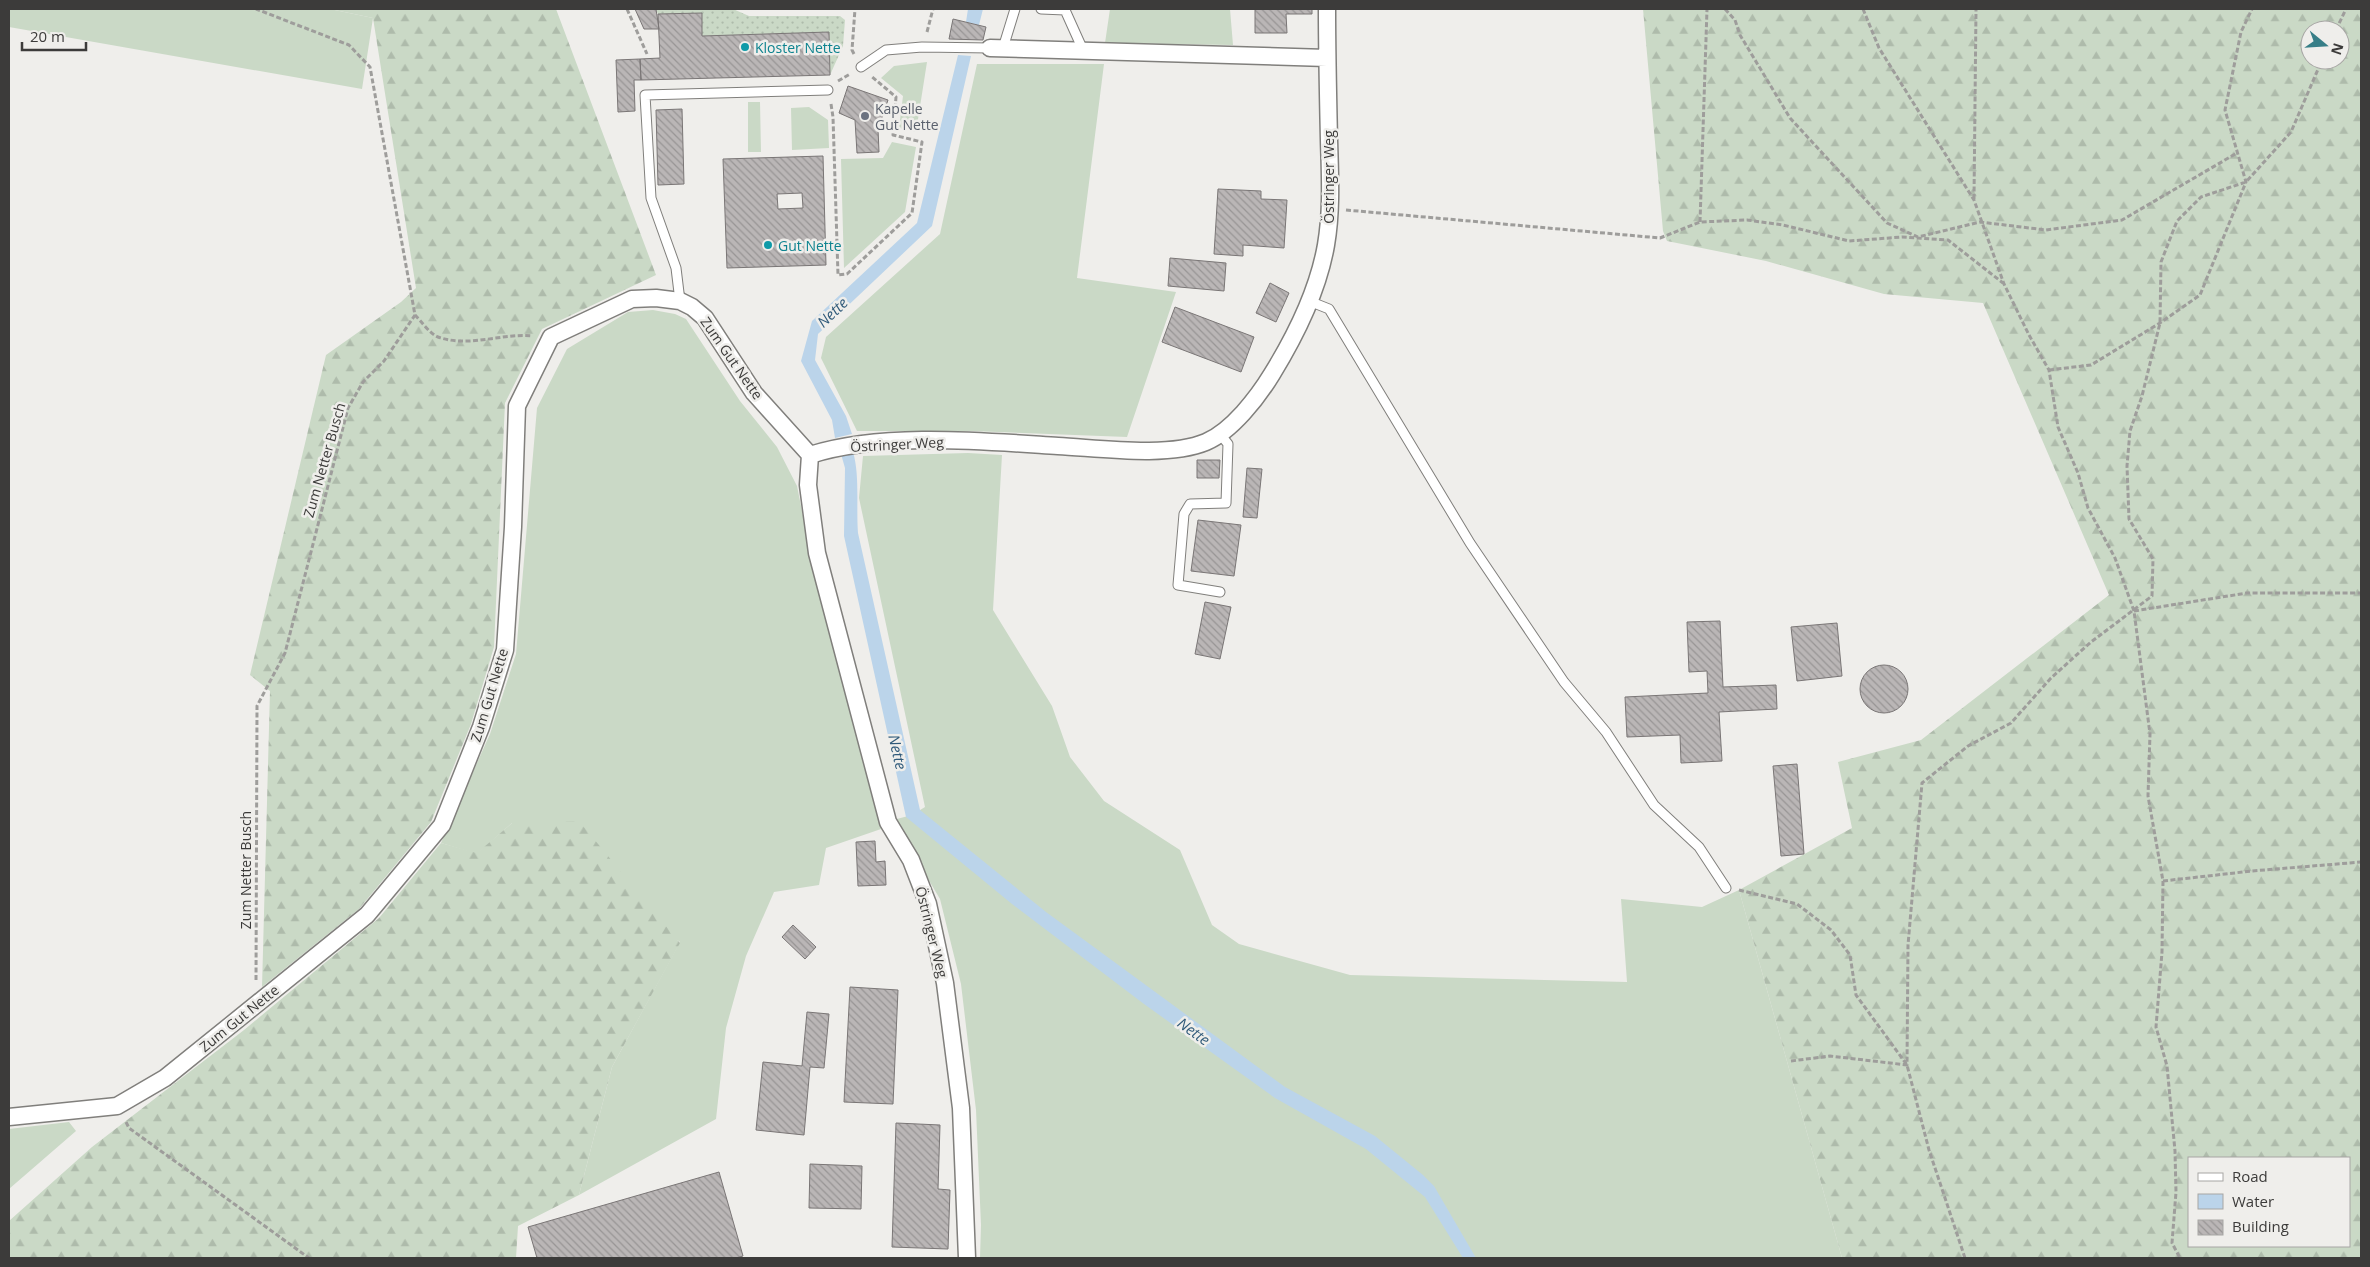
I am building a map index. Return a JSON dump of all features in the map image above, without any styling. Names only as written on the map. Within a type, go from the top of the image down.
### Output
[{"type":"street","name":"Östringer Weg","points":[[967,1258],[961,1108],[945,983],[928,904],[911,860],[888,822],[817,553],[808,485],[810,455],[828,449],[879,442],[969,440],[1144,452],[1190,447],[1206,442],[1220,434],[1244,412],[1264,388],[1291,343],[1309,301],[1326,247],[1331,209],[1327,9]]},
{"type":"street","points":[[997,48],[1327,58]]},
{"type":"street","name":"Zum Gut Nette","points":[[9,1117],[117,1106],[165,1078],[367,914],[442,825],[481,726],[505,650],[514,527],[517,406],[551,337],[632,299],[656,298],[680,301],[692,307],[705,318],[754,393],[810,455]]},
{"type":"lane","points":[[861,67],[886,50],[922,47],[997,48],[1015,9]]},
{"type":"lane","points":[[1041,9],[1065,10],[1083,50]]},
{"type":"lane","points":[[680,301],[676,268],[651,198],[646,95],[828,90]]},
{"type":"lane","points":[[1309,301],[1329,308],[1470,543],[1564,682],[1606,732],[1654,805],[1699,847],[1726,888]]},
{"type":"lane","points":[[1220,434],[1228,444],[1226,503],[1190,504],[1184,514],[1178,585],[1220,592]]},
{"type":"path","points":[[256,9],[349,45],[370,67],[415,315],[436,337],[474,342],[522,335],[551,337]]},
{"type":"path","points":[[627,9],[647,54]]},
{"type":"path","points":[[855,9],[852,50],[861,67],[896,98],[893,135],[922,142],[912,213],[847,274],[838,275],[833,117],[828,90],[861,67]]},
{"type":"path","points":[[922,47],[934,9]]},
{"type":"path","points":[[1700,222],[1707,9]]},
{"type":"path","points":[[1725,9],[1735,20],[1740,35],[1790,118],[1886,223],[1918,237],[1980,222],[2046,230],[2122,220],[2238,153]]},
{"type":"path","points":[[1863,9],[1880,48],[1974,200]]},
{"type":"path","points":[[1976,9],[1974,200],[1980,222],[2004,284],[2049,370],[2058,427],[2078,473],[2088,508],[2115,558],[2134,611],[2150,734],[2148,796],[2163,881],[2162,952],[2156,1027],[2168,1075],[2176,1192],[2172,1242],[2180,1258]]},
{"type":"path","points":[[2246,182],[2225,110],[2241,32],[2252,9]]},
{"type":"path","points":[[2049,370],[2091,365],[2160,323],[2200,295],[2246,182],[2291,132],[2318,70]]},
{"type":"path","points":[[1965,1258],[1929,1150],[1907,1065],[1908,945],[1922,783],[1968,746],[2012,723],[2051,678],[2091,642],[2152,596],[2152,559],[2129,519],[2127,466],[2130,431],[2142,396],[2160,323],[2161,262],[2177,221],[2201,197],[2246,182]]},
{"type":"path","points":[[1331,209],[1660,238],[1700,222],[1747,220],[1783,225],[1849,241],[1902,237],[1948,240],[2004,284]]},
{"type":"path","name":"Zum Netter Busch","points":[[261,1001],[256,995],[257,706],[285,653],[348,408],[363,382],[384,361],[415,315]]},
{"type":"path","points":[[2134,611],[2247,593],[2361,593]]},
{"type":"path","points":[[2163,881],[2361,862]]},
{"type":"path","points":[[1726,888],[1778,898],[1797,904],[1831,930],[1850,955],[1856,995],[1907,1065]]},
{"type":"path","points":[[1790,1061],[1830,1056],[1907,1065]]},
{"type":"path","points":[[117,1106],[129,1128],[309,1258]]},
{"type":"green space","points":[[9,9],[330,9],[373,18],[362,89],[9,27]]},
{"type":"green space","points":[[330,9],[556,9],[656,275],[542,329],[505,403],[494,647],[471,724],[431,822],[359,909],[262,987],[270,691],[250,675],[326,355],[401,302],[416,288],[373,18]]},
{"type":"green space","points":[[656,9],[733,9],[749,16],[840,16],[845,20],[843,46],[830,75],[829,32],[702,36],[658,14]]},
{"type":"green space","points":[[1110,9],[1230,9],[1233,45],[1105,43]]},
{"type":"green space","points":[[1643,9],[2361,9],[2361,1258],[1842,1258],[1739,890],[1852,828],[1838,762],[1921,740],[2109,595],[1983,303],[1884,294],[1766,261],[1667,241],[1663,231]]},
{"type":"green space","points":[[927,62],[916,132],[899,128],[903,96],[881,78],[894,66]]},
{"type":"green space","points":[[977,64],[1104,64],[1077,278],[1176,292],[1127,437],[972,431],[857,431],[821,358],[826,337],[940,234]]},
{"type":"green space","points":[[748,102],[760,102],[761,152],[748,152]]},
{"type":"green space","points":[[809,107],[828,120],[829,148],[792,150],[791,108]]},
{"type":"green space","points":[[892,142],[916,147],[905,212],[844,268],[841,159],[883,158]]},
{"type":"green space","points":[[653,310],[675,314],[686,319],[740,401],[777,447],[797,486],[810,551],[881,829],[826,848],[819,885],[774,892],[746,956],[726,1028],[716,1119],[579,1195],[612,1067],[680,942],[512,823],[477,854],[441,843],[490,734],[516,654],[537,408],[567,349],[628,312]]},
{"type":"green space","points":[[968,453],[1002,455],[993,610],[1052,706],[1070,757],[1104,801],[1180,850],[1212,925],[1239,944],[1350,975],[1627,982],[1621,899],[1702,907],[1739,890],[1842,1258],[980,1258],[981,1225],[976,1110],[961,984],[940,899],[893,820],[912,815],[925,807],[859,498],[863,456]]},
{"type":"green space","points":[[579,821],[680,943],[612,1067],[579,1195],[518,1226],[516,1258],[9,1258],[9,1221],[92,1147],[244,1030],[379,918],[441,843],[477,853],[512,823]]},
{"type":"green space","points":[[69,1122],[76,1131],[9,1189],[9,1129]]},
{"type":"water","points":[[968,9],[983,9],[979,25],[966,22]]},
{"type":"water","name":"Nette","points":[[958,55],[971,56],[932,226],[818,334],[815,360],[846,416],[852,434],[835,438],[832,420],[801,361],[812,321],[917,223]]},
{"type":"water","name":"Nette","points":[[853,452],[857,481],[858,533],[920,810],[1046,912],[1285,1087],[1375,1136],[1434,1186],[1476,1258],[1463,1258],[1425,1197],[1366,1149],[1275,1098],[1144,1004],[1012,904],[906,817],[844,536],[845,468],[841,454]]},
{"type":"building","points":[[635,9],[656,9],[659,29],[644,29]]},
{"type":"building","points":[[1255,9],[1312,9],[1312,14],[1286,14],[1287,33],[1255,33]]},
{"type":"building","name":"Kloster Nette","points":[[702,13],[702,36],[829,32],[830,75],[641,80],[640,59],[660,58],[658,14]]},
{"type":"building","points":[[953,19],[986,27],[983,40],[949,39]]},
{"type":"building","points":[[640,59],[641,80],[634,80],[635,111],[618,112],[616,60]]},
{"type":"building","name":"Kapelle Gut Nette","points":[[848,86],[888,100],[878,129],[879,152],[857,153],[855,120],[839,113]]},
{"type":"building","points":[[682,109],[684,184],[658,185],[656,110]]},
{"type":"building","points":[[823,156],[826,265],[727,268],[723,159]],"holes":[[[802,193],[803,208],[778,209],[777,194]]]},
{"type":"building","points":[[1218,189],[1261,191],[1261,199],[1287,200],[1284,248],[1243,245],[1243,256],[1214,254]]},
{"type":"building","points":[[1170,258],[1226,263],[1224,291],[1168,286]]},
{"type":"building","points":[[1270,283],[1289,293],[1276,322],[1256,313]]},
{"type":"building","points":[[1175,307],[1254,337],[1241,372],[1162,342]]},
{"type":"building","points":[[1197,460],[1220,460],[1219,478],[1197,478]]},
{"type":"building","points":[[1247,468],[1262,469],[1257,518],[1243,517]]},
{"type":"building","points":[[1198,520],[1241,525],[1234,576],[1191,571]]},
{"type":"building","points":[[1205,602],[1231,607],[1220,659],[1195,654]]},
{"type":"building","points":[[1720,621],[1723,687],[1776,685],[1777,709],[1719,712],[1722,761],[1681,763],[1680,735],[1627,737],[1625,697],[1708,693],[1707,671],[1689,672],[1687,622]]},
{"type":"building","points":[[1837,623],[1842,676],[1797,681],[1791,627]]},
{"type":"building","points":[[1884,665],[1893,667],[1901,672],[1906,680],[1908,689],[1906,698],[1901,706],[1893,711],[1884,713],[1875,711],[1867,706],[1862,698],[1860,689],[1862,680],[1867,672],[1875,667]]},
{"type":"building","points":[[1797,764],[1804,854],[1781,856],[1773,766]]},
{"type":"building","points":[[875,841],[876,862],[885,861],[886,885],[858,886],[856,842]]},
{"type":"building","points":[[793,925],[816,947],[805,959],[782,937]]},
{"type":"building","points":[[850,987],[898,990],[893,1104],[844,1102]]},
{"type":"building","points":[[807,1012],[829,1014],[824,1068],[810,1067],[804,1135],[756,1130],[763,1062],[802,1066]]},
{"type":"building","points":[[896,1123],[940,1125],[938,1189],[950,1190],[948,1249],[892,1247]]},
{"type":"building","points":[[810,1164],[862,1166],[861,1209],[809,1208]]},
{"type":"building","points":[[719,1172],[743,1256],[736,1258],[537,1258],[528,1227]]},
{"type":"place","name":"Kloster Nette","points":[[745,47]]},
{"type":"place","name":"Kapelle Gut Nette","points":[[865,116]]},
{"type":"place","name":"Gut Nette","points":[[768,245]]}]
